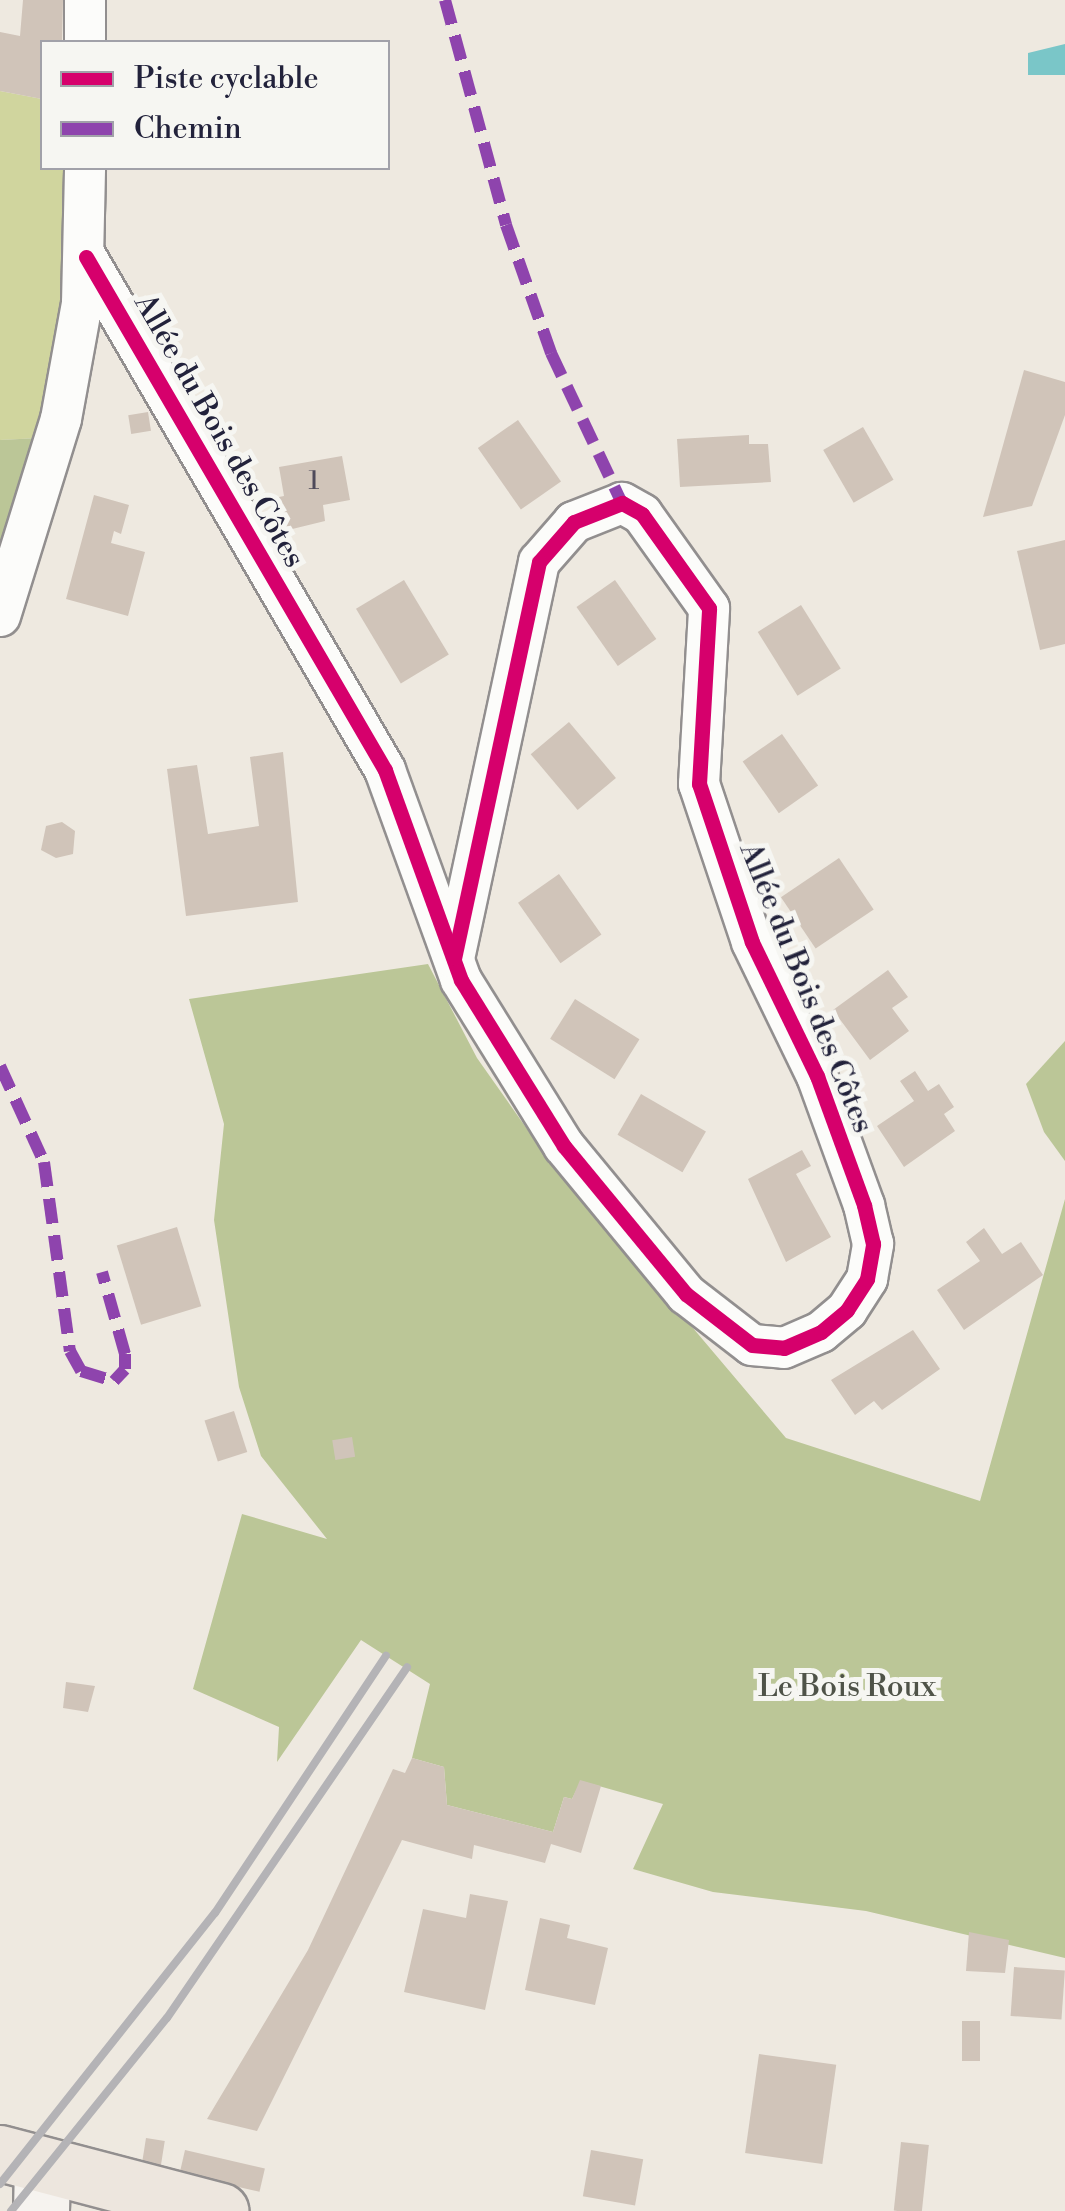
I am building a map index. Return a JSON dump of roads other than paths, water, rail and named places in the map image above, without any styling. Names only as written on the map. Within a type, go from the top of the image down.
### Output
[{"type":"main road","points":[[24,2182],[114,2211]]},
{"type":"main road","points":[[24,2182],[221,2211]]},
{"type":"street","points":[[86,0],[86,40]]},
{"type":"street","points":[[0,616],[61,419],[86,257],[86,170]]},
{"type":"street","name":"Allée du Bois des Côtes","points":[[86,257],[385,770],[454,958],[500,1050],[564,1146],[718,1325],[752,1345],[784,1348],[822,1332],[847,1310],[867,1279],[873,1244],[864,1206],[817,1076],[752,942],[699,784],[709,608],[642,514],[622,502],[574,522],[539,562],[454,958]]},
{"type":"water","points":[[1065,44],[1065,75],[1028,75],[1028,53]]},
{"type":"railway","points":[[0,2184],[215,1913],[386,1656]]},
{"type":"railway","points":[[11,2211],[167,2018],[407,1667]]},
{"type":"park label","name":"Le Bois Roux","points":[[847,1687]]}]
